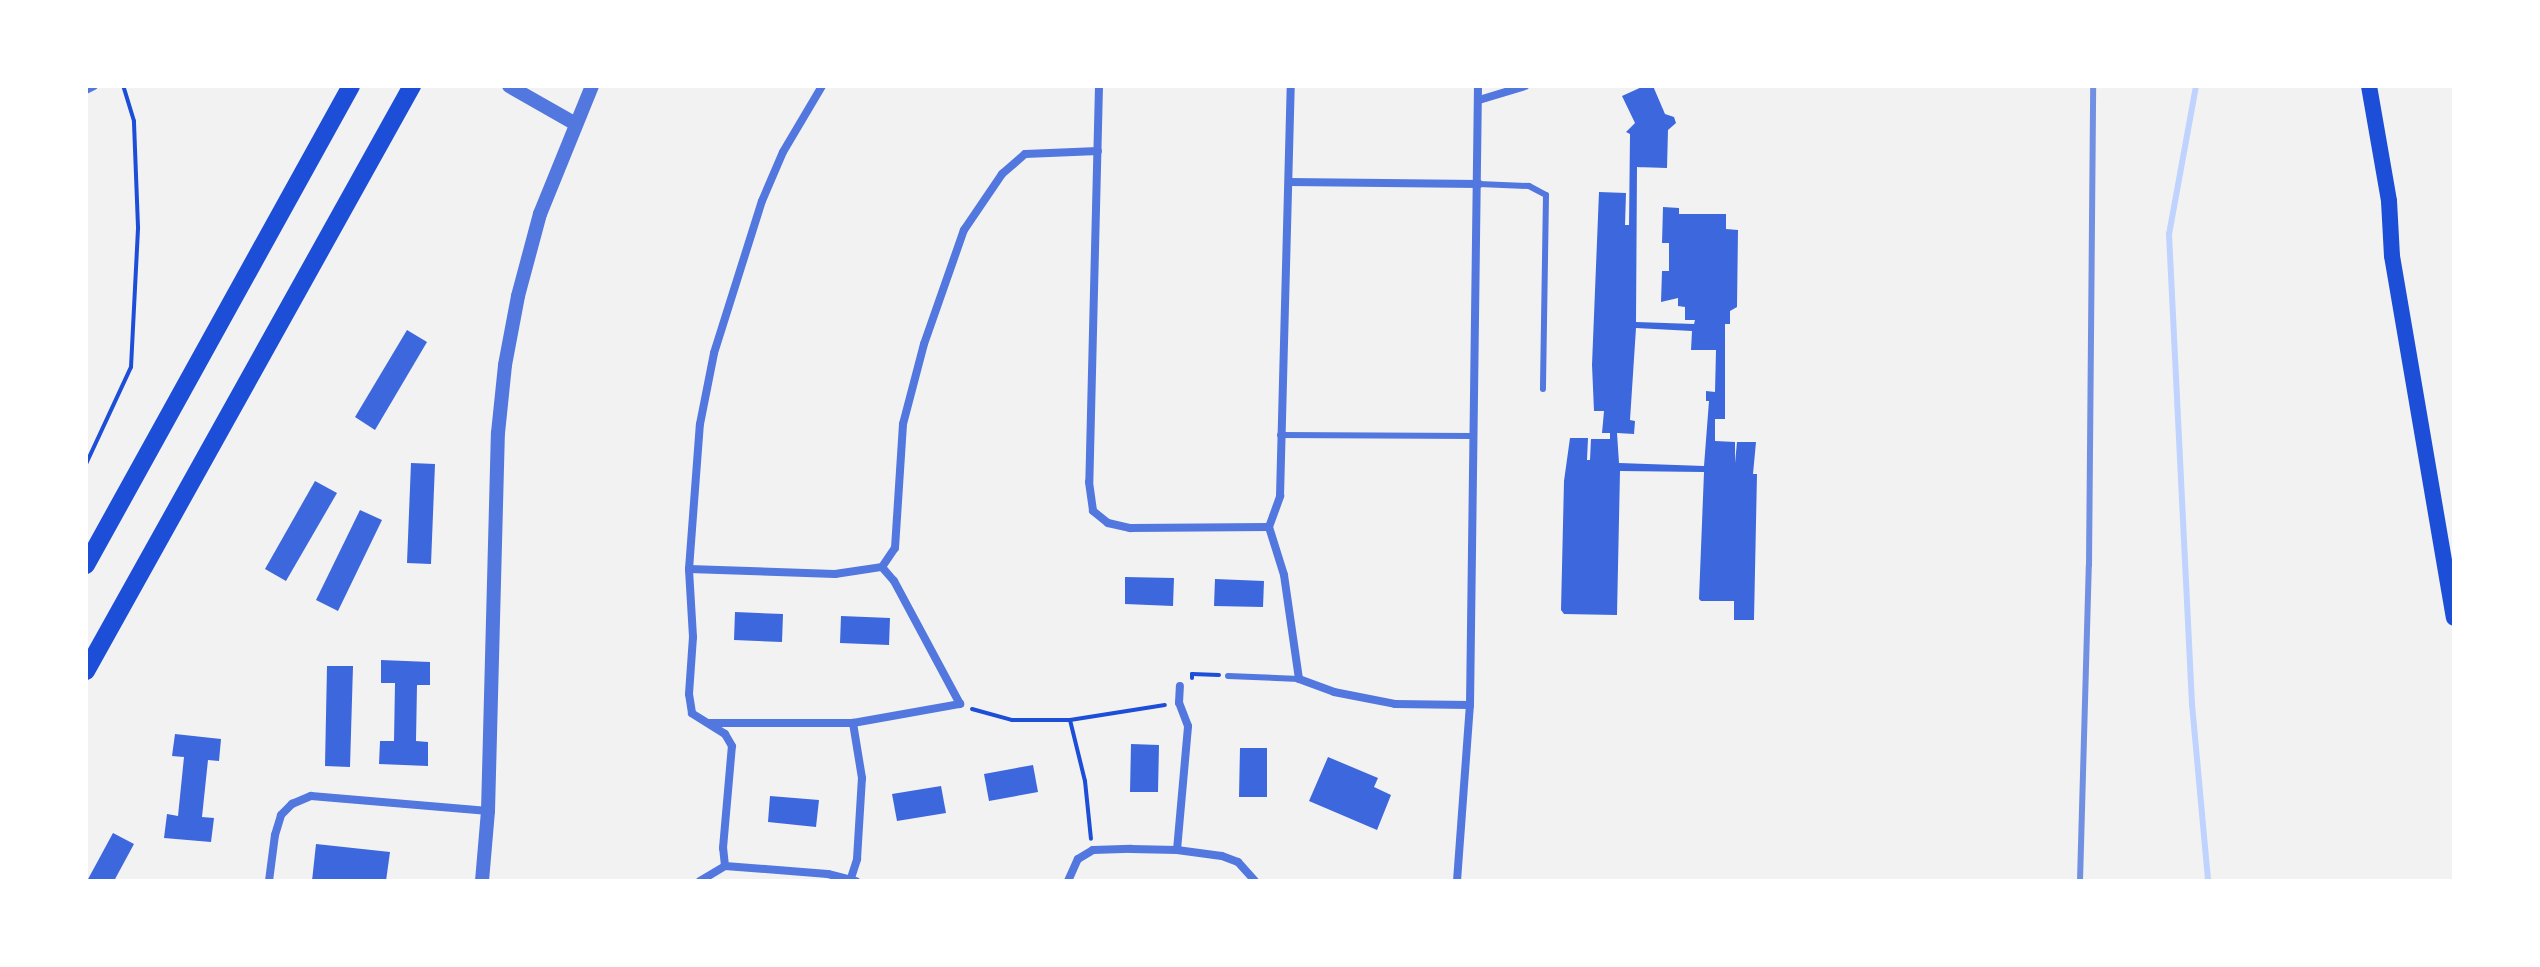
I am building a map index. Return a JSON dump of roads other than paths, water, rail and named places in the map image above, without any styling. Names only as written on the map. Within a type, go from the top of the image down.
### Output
[{"type":"main road","points":[[86,565],[351,86]]},
{"type":"main road","points":[[86,671],[412,86]]},
{"type":"main road","points":[[2371,89],[2380,164],[2389,201],[2392,256],[2454,618]]},
{"type":"street","points":[[86,90],[94,86]]},
{"type":"street","points":[[509,86],[574,123]]},
{"type":"street","points":[[482,881],[488,811],[498,433],[505,365],[518,296],[540,214],[574,123],[592,86]]},
{"type":"street","points":[[725,866],[723,848],[732,746],[725,734],[692,713],[689,694],[693,637],[689,569],[700,424],[714,353],[762,201],[783,152],[822,86]]},
{"type":"street","points":[[1099,86],[1089,482],[1093,511],[1108,523],[1130,528],[1269,527]]},
{"type":"street","points":[[1291,86],[1280,496],[1269,527],[1284,575],[1299,679],[1334,692],[1395,704],[1470,705]]},
{"type":"street","points":[[1457,881],[1470,705],[1478,86]]},
{"type":"street","points":[[1479,100],[1525,86]]},
{"type":"street","points":[[689,569],[835,574],[882,567],[895,548],[903,424],[924,344],[964,230],[1002,174],[1025,154],[1098,151]]},
{"type":"street","points":[[1289,182],[1479,184]]},
{"type":"street","points":[[710,723],[853,723],[960,704],[894,581],[882,567]]},
{"type":"street","points":[[1177,850],[1188,726],[1179,703],[1180,686]]},
{"type":"street","points":[[700,881],[725,866],[854,880],[862,778],[853,723]]},
{"type":"street","points":[[269,881],[281,815],[292,804],[311,796],[488,811]]},
{"type":"street","points":[[1068,881],[1078,859],[1093,850],[1177,850],[1238,862],[1255,881]]},
{"type":"lane","points":[[1479,184],[1529,186],[1546,195],[1543,389]]},
{"type":"lane","points":[[1280,435],[1473,436]]},
{"type":"lane","points":[[1228,676],[1299,679]]},
{"type":"waterway","points":[[2196,86],[2169,234],[2192,704],[2208,881]]},
{"type":"railway","points":[[2080,881],[2089,565],[2093,86]]}]
